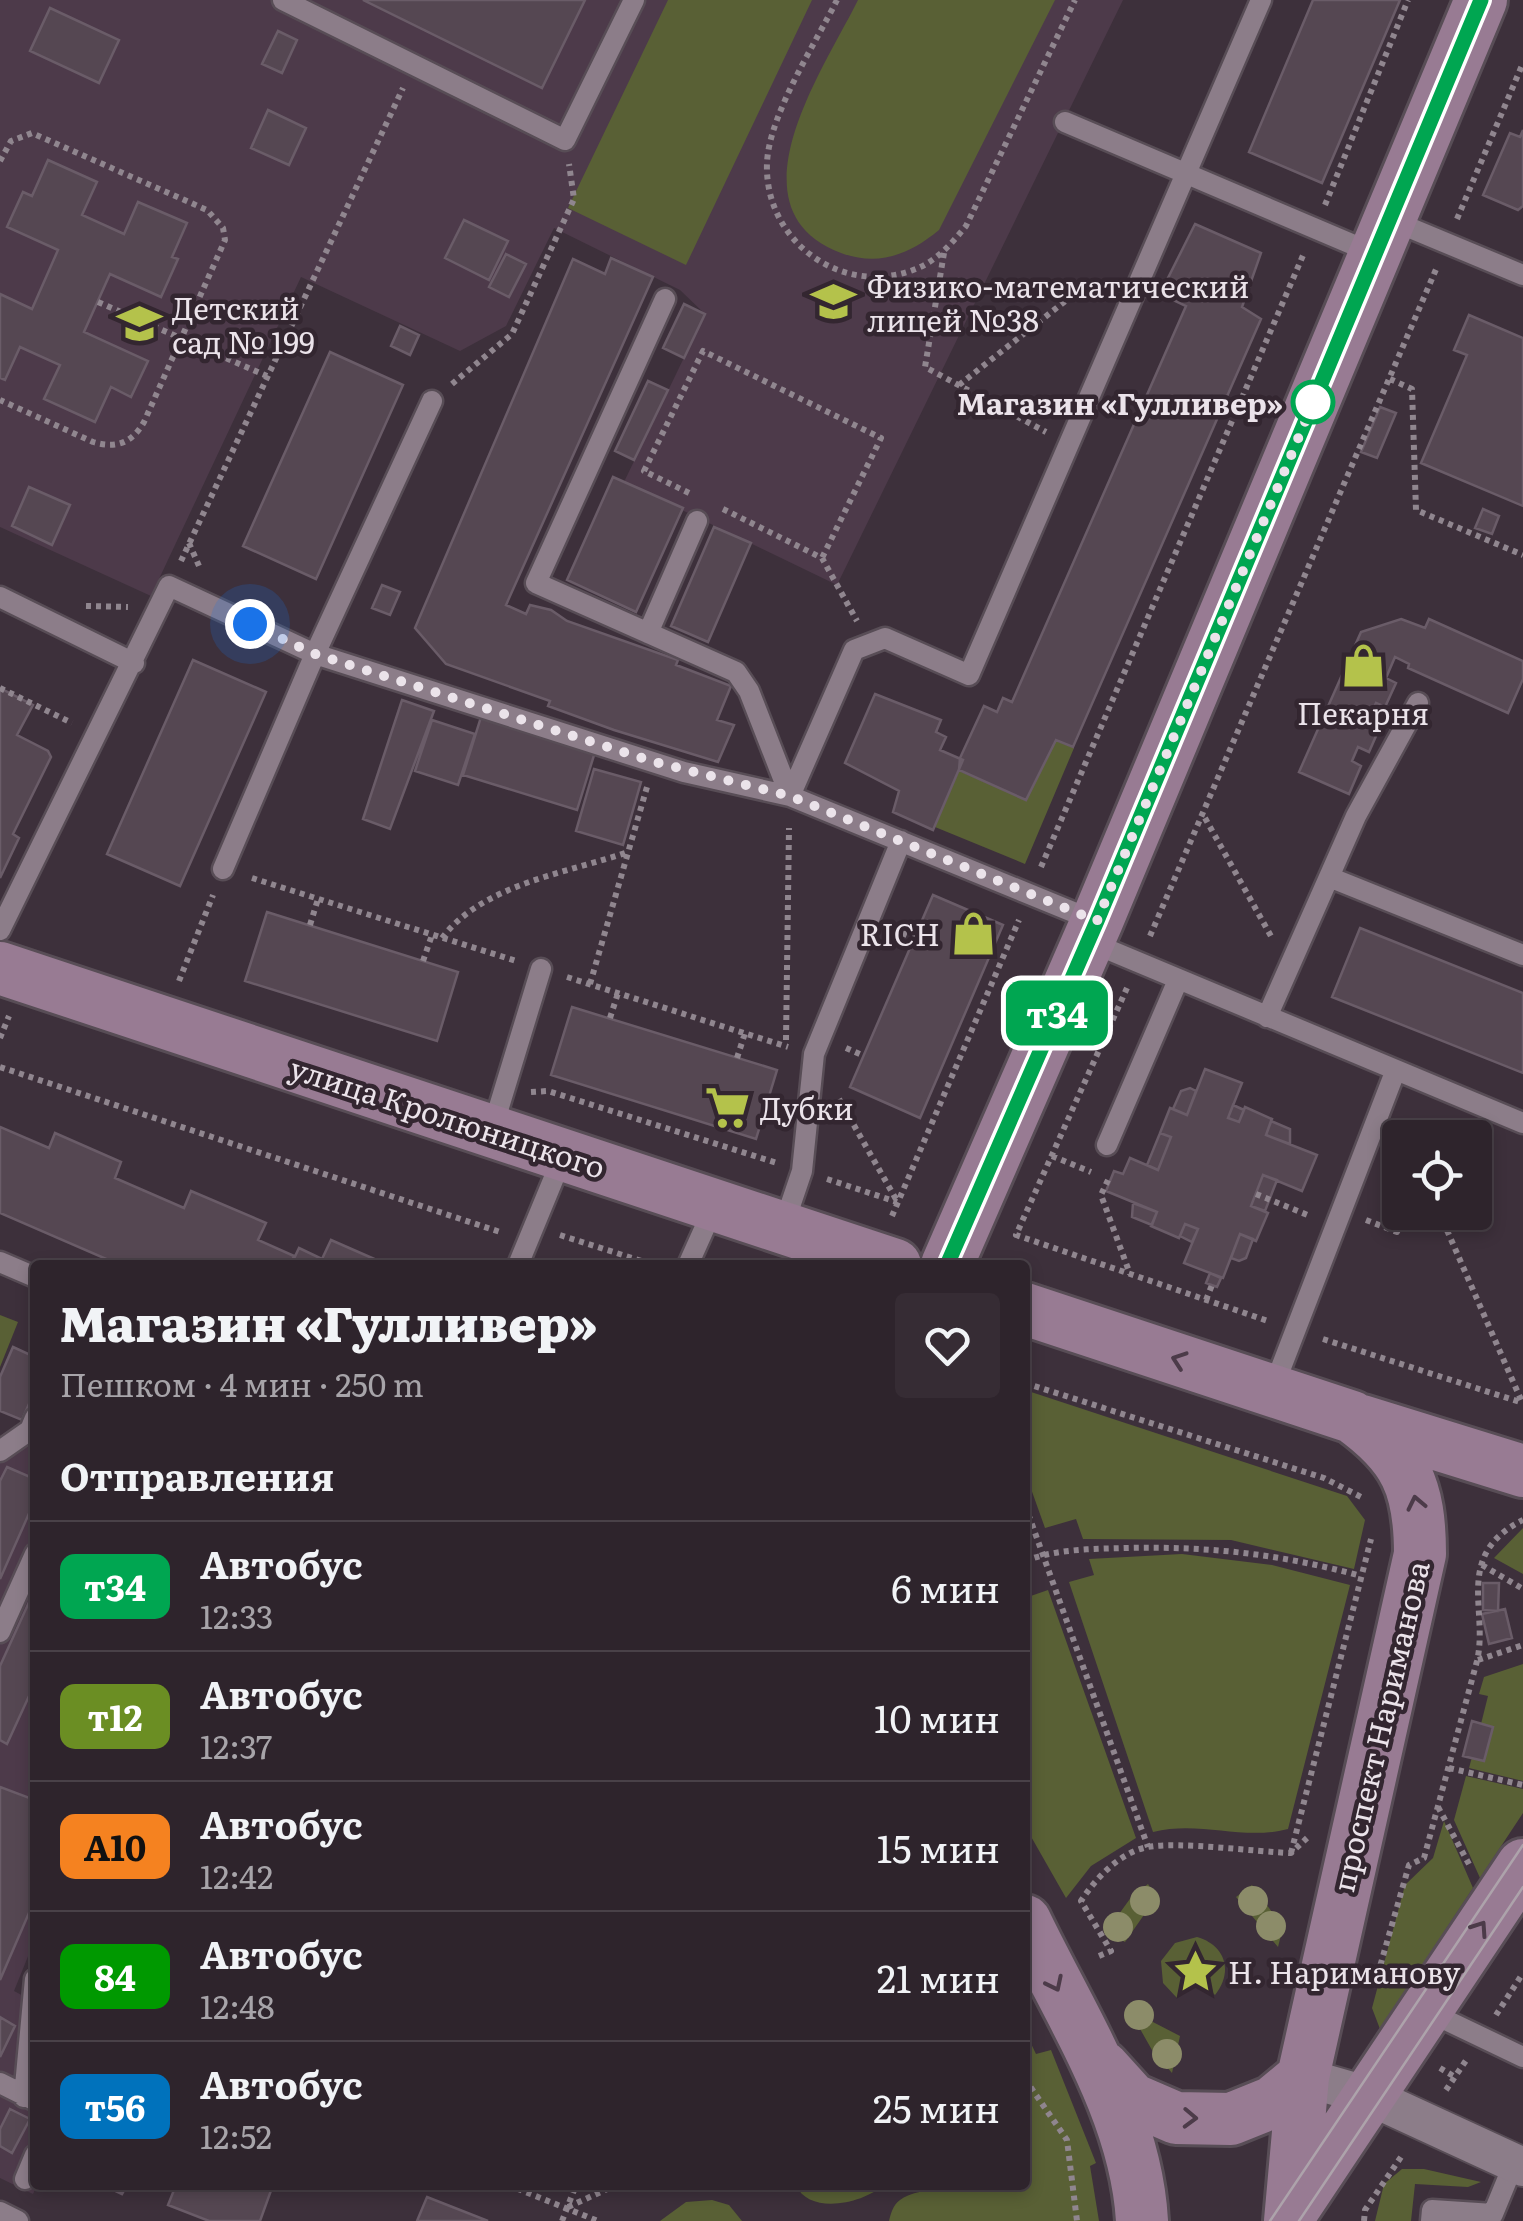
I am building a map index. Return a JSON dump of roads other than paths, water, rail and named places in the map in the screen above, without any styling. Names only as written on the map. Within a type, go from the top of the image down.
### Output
[{"type":"main road","points":[[949,1260],[1093,931],[1481,0]]},
{"type":"main road","name":"улица Кролюницкого","points":[[0,968],[783,1228],[893,1241]]},
{"type":"main road","name":"проспект Нариманова","points":[[1030,1310],[1352,1418],[1384,1441],[1412,1484],[1420,1515],[1420,1554],[1302,2077],[1290,2217]]},
{"type":"main road","points":[[1352,1418],[1523,1470]]},
{"type":"main road","points":[[1290,2217],[1523,1865]]},
{"type":"main road","points":[[1030,1931],[1133,2149],[1142,2221]]},
{"type":"main road","points":[[1086,2047],[1132,2099],[1176,2118],[1231,2119],[1273,2102],[1302,2077]]},
{"type":"street","points":[[1302,2077],[1369,2096],[1519,2165]]},
{"type":"lane","points":[[284,0],[565,140],[634,0]]},
{"type":"lane","points":[[790,796],[854,650],[885,638],[970,674],[1260,0]]},
{"type":"lane","points":[[1065,122],[1315,228],[1447,244],[1523,276]]},
{"type":"lane","points":[[665,299],[536,583],[736,672],[749,690],[790,796]]},
{"type":"lane","points":[[223,869],[315,654],[432,401]]},
{"type":"lane","points":[[648,633],[697,520]]},
{"type":"lane","points":[[0,930],[170,586],[315,654],[655,762],[790,796],[1030,894],[1093,931],[1138,964],[1523,1123]]},
{"type":"lane","points":[[0,597],[134,663]]},
{"type":"lane","points":[[1268,1017],[1356,816],[1418,703]]},
{"type":"lane","points":[[783,1228],[802,1171],[814,1054],[900,841]]},
{"type":"lane","points":[[1329,877],[1523,955]]},
{"type":"lane","points":[[492,1130],[541,969]]},
{"type":"lane","points":[[1107,1145],[1178,980]]},
{"type":"lane","points":[[1272,1392],[1395,1072]]},
{"type":"lane","points":[[520,1260],[564,1154]]},
{"type":"lane","points":[[690,1260],[715,1205]]},
{"type":"lane","points":[[0,1262],[30,1274]]},
{"type":"lane","points":[[0,1451],[30,1430]]},
{"type":"lane","points":[[0,1632],[30,1565]]},
{"type":"lane","points":[[1426,2010],[1523,2057]]},
{"type":"lane","points":[[0,2083],[30,2098]]},
{"type":"lane","points":[[1431,2221],[1432,2210],[1493,2214],[1519,2165]]},
{"type":"lane","points":[[25,2179],[30,2167]]},
{"type":"lane","points":[[0,2212],[18,2221]]},
{"type":"tram line","points":[[1270,2221],[1523,1845]]},
{"type":"tram line","points":[[1299,2221],[1523,1887]]},
{"type":"place","name":"Физико-математический лицей №38","points":[[834,302]]},
{"type":"place","name":"Детский сад № 199","points":[[139,324]]},
{"type":"place","name":"Магазин «Гулливер»","points":[[1313,402]]},
{"type":"place","name":"Пекарня","points":[[1363,665]]},
{"type":"place","name":"RICH","points":[[973,933]]},
{"type":"place","name":"Дубки","points":[[727,1107]]},
{"type":"place","name":"Н. Нариманову","points":[[1195,1971]]}]
